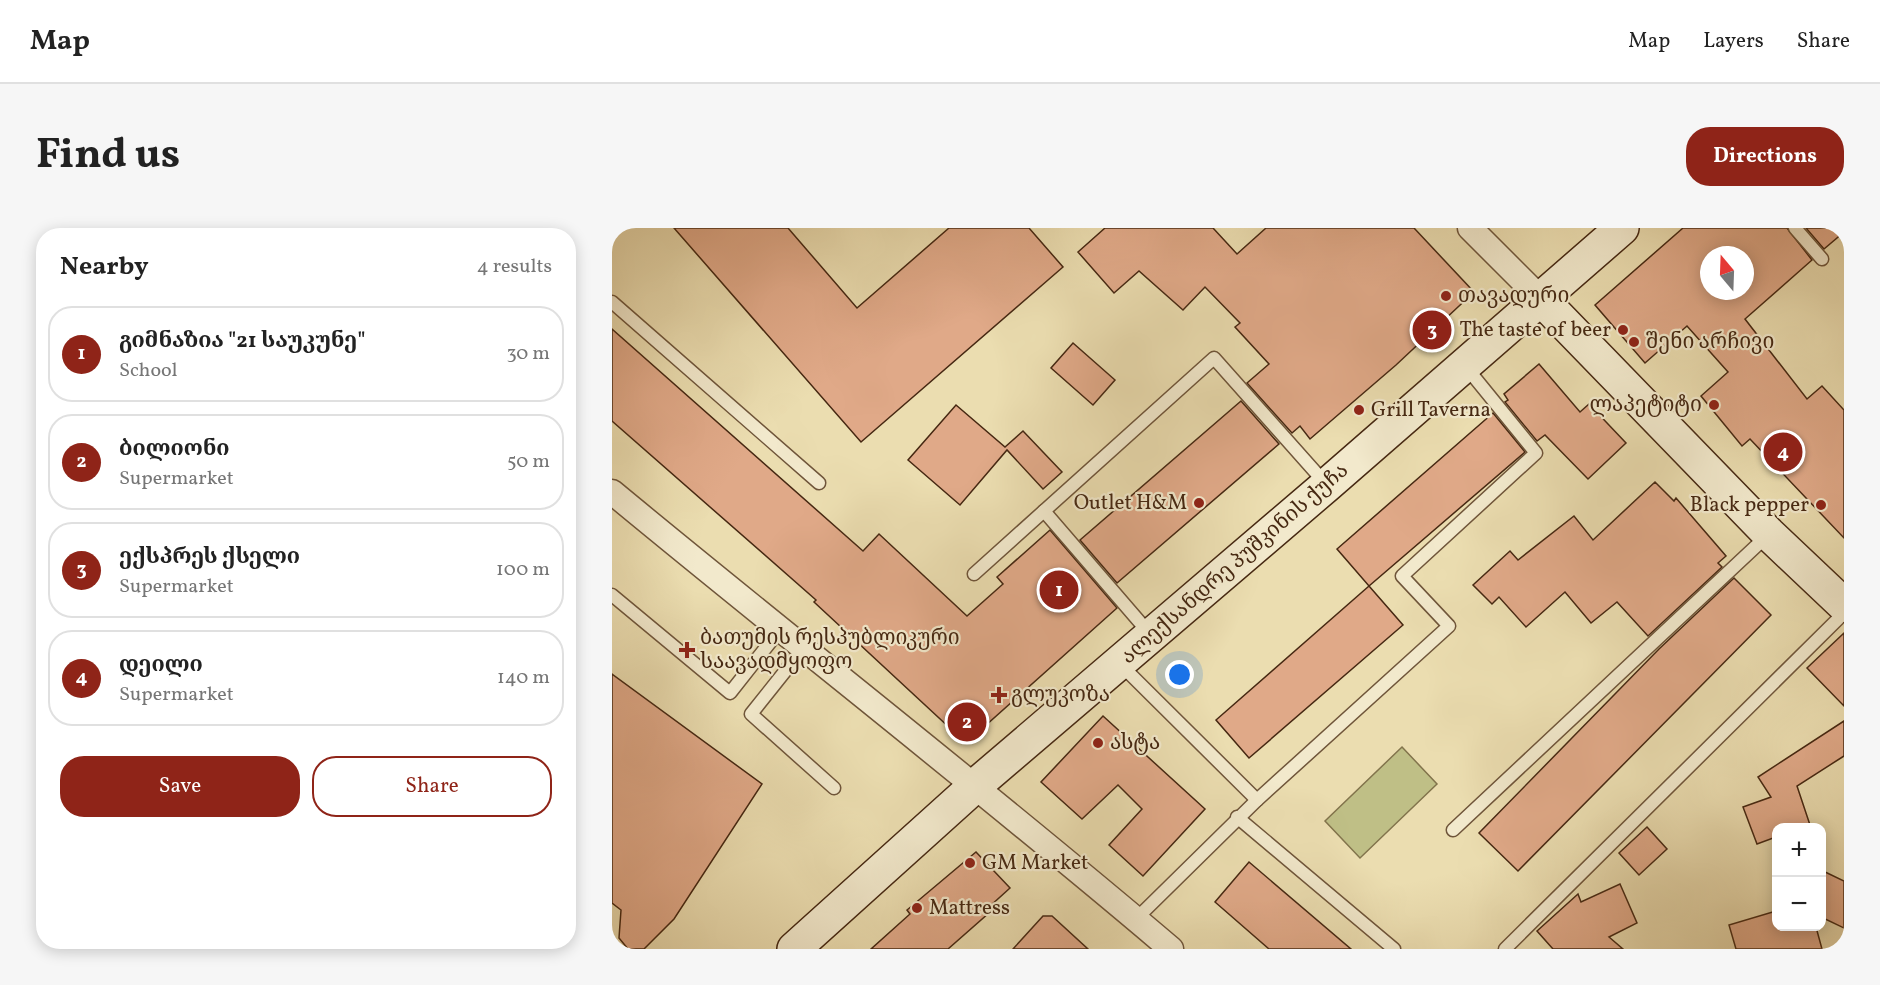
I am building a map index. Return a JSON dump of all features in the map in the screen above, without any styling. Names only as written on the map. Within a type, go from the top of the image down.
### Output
[{"type":"street","points":[[1470,228],[1769,534],[1844,606]]},
{"type":"street","name":"ალექსანდრე პუშკინის ქუჩა","points":[[794,949],[976,785],[1327,485],[1622,228]]},
{"type":"street","points":[[612,492],[802,650],[939,759],[976,785],[1171,949]]},
{"type":"lane","points":[[1795,228],[1822,259]]},
{"type":"lane","points":[[612,302],[819,483]]},
{"type":"lane","points":[[974,574],[1214,358],[1327,485]]},
{"type":"lane","points":[[1137,919],[1237,817],[1449,626],[1402,576],[1536,453],[1465,366]]},
{"type":"lane","points":[[1044,511],[1151,635]]},
{"type":"lane","points":[[1453,830],[1769,534]]},
{"type":"lane","points":[[612,595],[730,693],[779,631]]},
{"type":"lane","points":[[1505,949],[1844,613]]},
{"type":"lane","points":[[802,650],[751,714],[834,789]]},
{"type":"lane","points":[[1119,663],[1257,800]]},
{"type":"lane","points":[[1237,817],[1394,949]]},
{"type":"green space","points":[[1402,747],[1437,784],[1360,858],[1325,821]]},
{"type":"building","points":[[674,228],[788,228],[857,308],[949,228],[1029,228],[1063,267],[861,442]]},
{"type":"building","points":[[1105,228],[1213,228],[1237,254],[1266,228],[1414,228],[1474,292],[1396,365],[1310,439],[1300,426],[1292,433],[1247,383],[1269,364],[1235,327],[1240,323],[1205,287],[1183,310],[1139,271],[1114,293],[1078,252]]},
{"type":"building","points":[[1683,228],[1787,228],[1812,260],[1745,319],[1807,399],[1822,386],[1844,410],[1844,538],[1750,439],[1742,446],[1701,396],[1728,372],[1687,326],[1645,363],[1595,305]]},
{"type":"building","points":[[1806,228],[1844,228],[1844,232],[1824,249]]},
{"type":"building","points":[[612,329],[863,551],[879,534],[967,616],[1003,584],[997,577],[1050,530],[1117,608],[966,743],[814,602],[816,600],[612,421]]},
{"type":"building","points":[[1073,343],[1115,380],[1093,405],[1051,368]]},
{"type":"building","points":[[1539,364],[1580,412],[1589,404],[1626,443],[1588,479],[1545,435],[1537,441],[1505,402],[1508,400],[1504,394]]},
{"type":"building","points":[[1241,401],[1279,444],[1117,583],[1080,540]]},
{"type":"building","points":[[956,405],[1005,447],[1023,431],[1062,472],[1043,489],[1007,450],[960,505],[908,460]]},
{"type":"building","points":[[1493,413],[1525,452],[1369,586],[1337,549]]},
{"type":"building","points":[[1655,482],[1674,501],[1676,498],[1726,556],[1718,563],[1722,567],[1648,636],[1617,602],[1591,623],[1565,592],[1526,627],[1499,597],[1492,604],[1473,585],[1510,551],[1518,560],[1574,516],[1593,540]]},
{"type":"building","points":[[1734,578],[1771,615],[1518,871],[1479,833],[1659,649]]},
{"type":"building","points":[[1369,586],[1403,625],[1249,758],[1216,720]]},
{"type":"building","points":[[1844,633],[1844,706],[1807,668]]},
{"type":"building","points":[[612,674],[762,784],[674,919],[644,949],[628,949],[619,938],[621,910],[612,903]]},
{"type":"building","points":[[1103,716],[1205,809],[1143,876],[1109,845],[1142,809],[1118,785],[1082,819],[1041,782]]},
{"type":"building","points":[[1844,721],[1844,756],[1797,786],[1809,823],[1772,823],[1772,838],[1757,844],[1743,807],[1771,797],[1758,777]]},
{"type":"building","points":[[1647,827],[1667,849],[1639,875],[1619,853]]},
{"type":"building","points":[[976,852],[1010,888],[988,908],[990,912],[948,949],[871,949],[910,914],[907,910]]},
{"type":"building","points":[[1249,862],[1351,949],[1269,949],[1215,902]]},
{"type":"building","points":[[1826,872],[1844,881],[1844,928],[1826,919]]},
{"type":"building","points":[[1620,884],[1637,923],[1609,937],[1623,949],[1553,949],[1537,931],[1578,894],[1581,902]]},
{"type":"building","points":[[1772,912],[1772,931],[1817,931],[1822,949],[1736,949],[1729,925]]},
{"type":"building","points":[[1043,916],[1052,916],[1088,949],[1013,949]]},
{"type":"place","name":"თავადური","points":[[1446,296]]},
{"type":"place","name":"ექსპრეს ქსელი","points":[[1432,330]]},
{"type":"place","name":"The taste of beer","points":[[1623,330]]},
{"type":"place","name":"შენი არჩივი","points":[[1634,342]]},
{"type":"place","name":"ლაპეტიტი","points":[[1714,405]]},
{"type":"place","name":"Grill Taverna","points":[[1359,410]]},
{"type":"place","name":"დეილი","points":[[1783,452]]},
{"type":"place","name":"Outlet H&M","points":[[1199,503]]},
{"type":"place","name":"Black pepper","points":[[1821,505]]},
{"type":"place","name":"გიმნაზია \"21 საუკუნე\"","points":[[1059,590]]},
{"type":"place","name":"ბათუმის რესპუბლიკური საავადმყოფო","points":[[687,650]]},
{"type":"place","name":"გლუკოზა","points":[[999,695]]},
{"type":"place","name":"ბილიონი","points":[[967,722]]},
{"type":"place","name":"ასტა","points":[[1098,743]]},
{"type":"place","name":"GM Market","points":[[970,863]]},
{"type":"place","name":"Mattress","points":[[917,908]]}]
